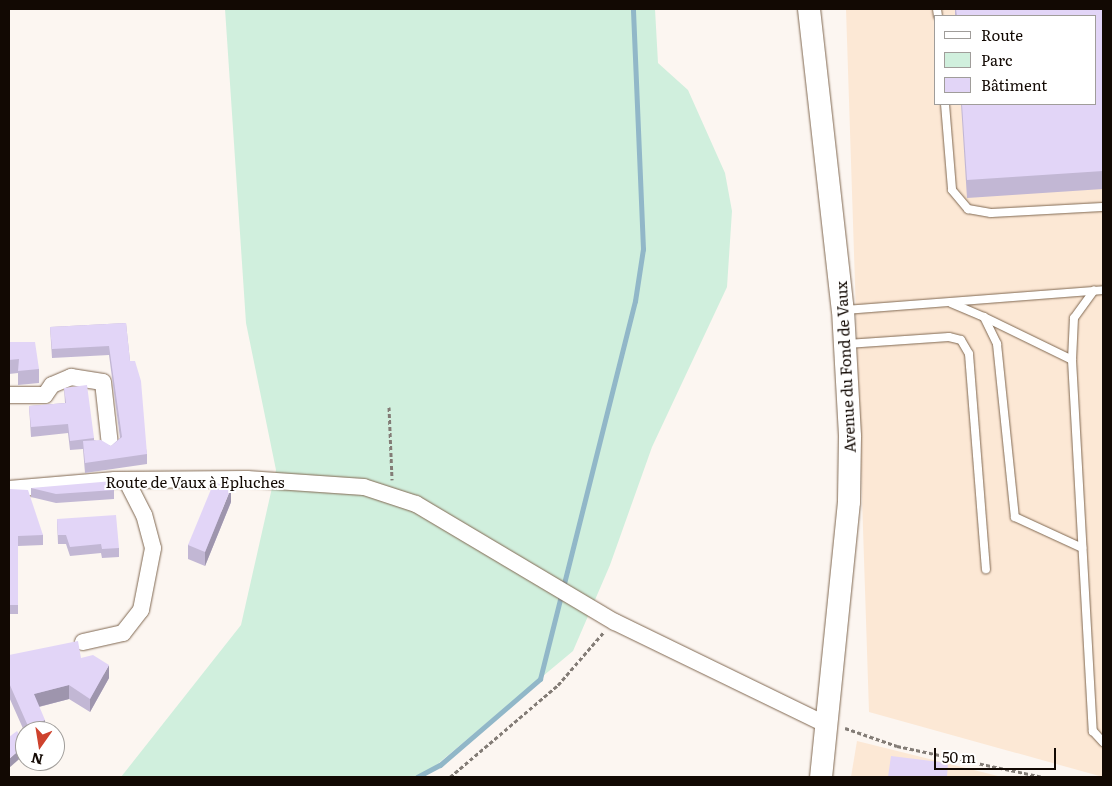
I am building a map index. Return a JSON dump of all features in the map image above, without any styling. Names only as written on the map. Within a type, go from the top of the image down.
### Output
[{"type":"street","name":"Avenue du Fond de Vaux","points":[[809,9],[843,310],[849,502],[821,777]]},
{"type":"street","points":[[9,394],[45,395],[52,385],[71,378],[103,382],[110,445]]},
{"type":"street","name":"Route de Vaux à Epluches","points":[[9,489],[126,480],[247,478],[364,487],[416,504],[615,622],[827,725]]},
{"type":"street","points":[[83,642],[123,633],[141,610],[153,548],[144,515],[126,480]]},
{"type":"lane","points":[[945,105],[952,190],[968,209],[991,213],[1103,207]]},
{"type":"lane","points":[[1094,290],[1074,318],[1072,360],[1093,731],[1103,742]]},
{"type":"lane","points":[[843,310],[1103,290]]},
{"type":"lane","points":[[951,303],[1072,360]]},
{"type":"lane","points":[[984,317],[997,344],[1015,517],[1082,548]]},
{"type":"lane","points":[[845,344],[949,337],[961,340],[970,354],[986,569]]},
{"type":"path","points":[[389,407],[392,496]]},
{"type":"path","points":[[450,777],[558,685],[615,622]]},
{"type":"path","points":[[827,725],[897,746],[1043,777]]},
{"type":"shaded area","points":[[846,9],[1103,9],[1103,777],[869,712]]},
{"type":"shaded area","points":[[857,741],[1002,777],[851,777]]},
{"type":"green space","points":[[225,9],[655,9],[658,63],[688,90],[725,173],[732,211],[727,287],[652,447],[610,565],[573,651],[422,777],[121,777],[241,625],[276,470],[246,323]]},
{"type":"building","points":[[956,9],[1103,9],[1103,171],[967,180],[962,105],[1097,105],[1097,15],[957,15]]},
{"type":"building","points":[[126,323],[130,361],[135,361],[141,381],[147,454],[85,463],[83,441],[101,440],[111,446],[122,437],[109,346],[52,349],[50,327]]},
{"type":"building","points":[[9,342],[35,342],[39,369],[18,371],[19,359],[9,360]]},
{"type":"building","points":[[87,385],[94,438],[70,441],[68,424],[31,427],[29,406],[66,403],[64,388]]},
{"type":"building","points":[[113,481],[114,490],[56,494],[31,488]]},
{"type":"building","points":[[214,482],[231,488],[205,552],[188,545]]},
{"type":"building","points":[[9,489],[28,490],[43,535],[18,536],[18,605],[9,605]]},
{"type":"building","points":[[116,515],[119,548],[102,549],[101,544],[70,547],[66,535],[58,535],[57,519]]},
{"type":"building","points":[[78,641],[81,658],[93,655],[109,665],[90,699],[69,685],[34,694],[45,720],[26,721],[9,683],[9,655]]},
{"type":"building","points":[[15,732],[15,754],[9,759],[9,737]]},
{"type":"building","points":[[891,756],[948,763],[947,777],[888,777]]},
{"type":"waterway","points":[[417,777],[440,765],[540,679],[635,301],[643,249],[633,9]]}]
